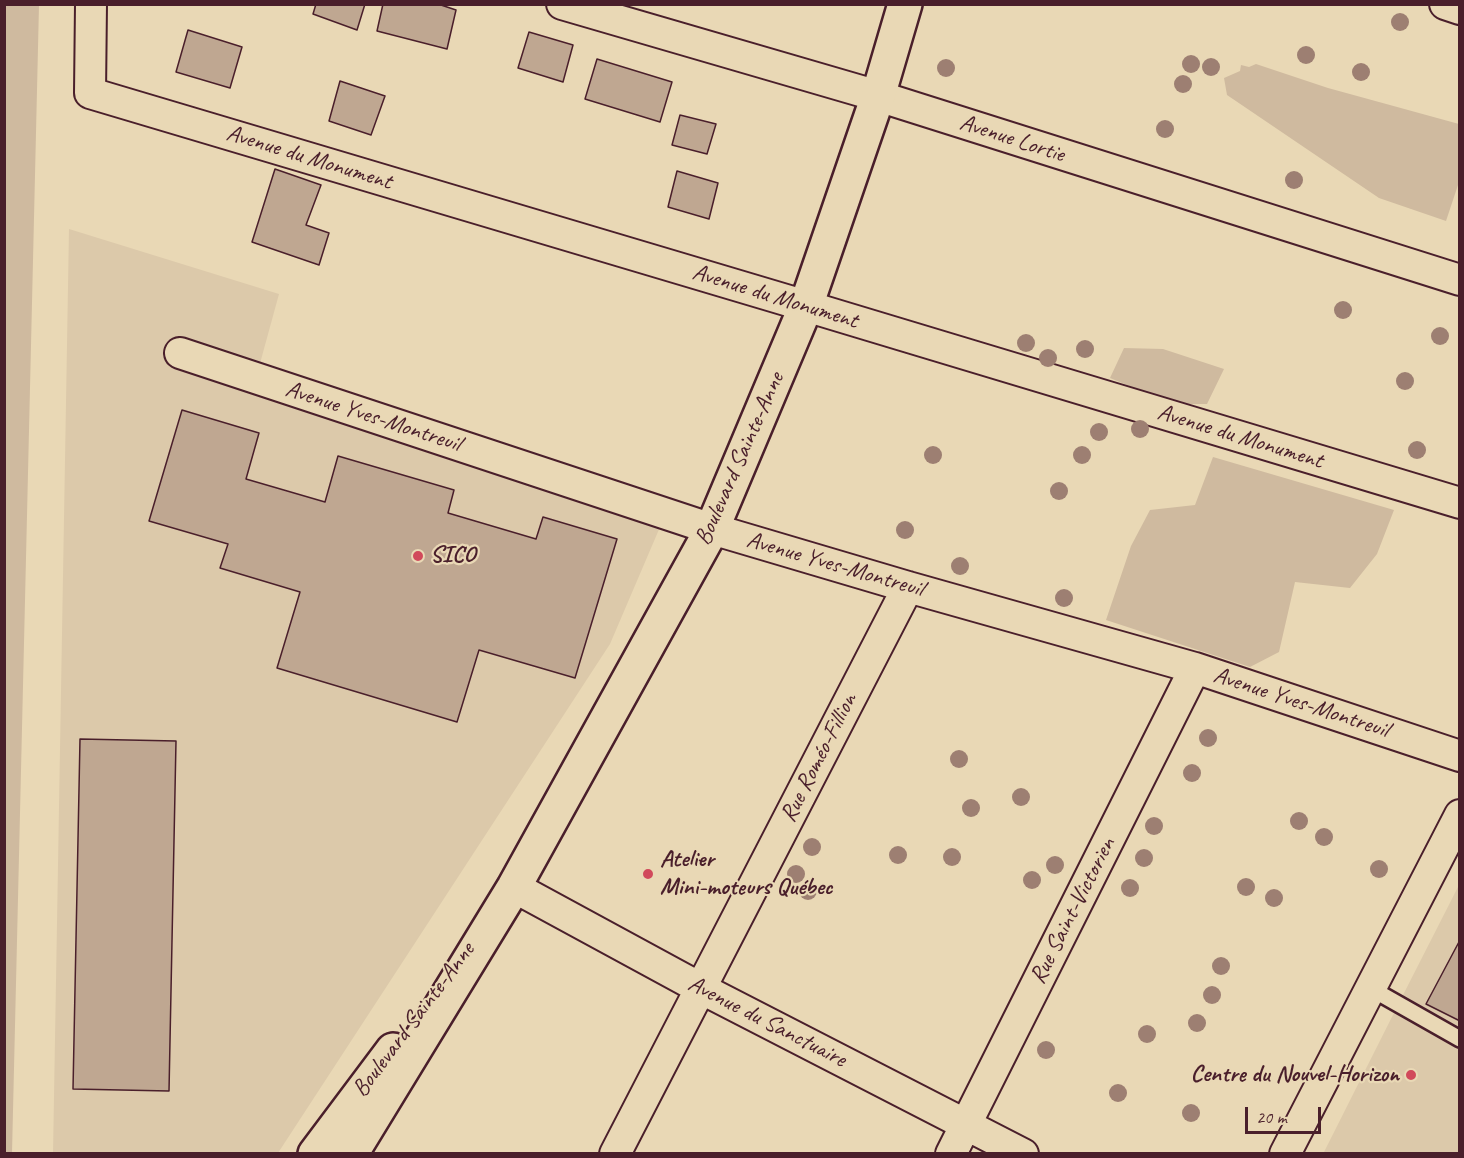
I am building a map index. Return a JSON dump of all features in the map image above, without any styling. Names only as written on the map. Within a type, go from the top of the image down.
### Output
[{"type":"main road","name":"Boulevard Sainte-Anne","points":[[351,1154],[514,887],[712,529],[806,306],[878,96],[905,4]]},
{"type":"main road","name":"Boulevard Sainte-Anne","points":[[315,1154],[514,887]]},
{"type":"street","name":"Avenue du Monument","points":[[91,4],[90,93],[1460,503]]},
{"type":"street","name":"Avenue Lortie","points":[[562,4],[878,96],[1460,280]]},
{"type":"street","points":[[1445,4],[1460,9]]},
{"type":"street","name":"Avenue Yves-Montreuil","points":[[180,353],[712,529],[1195,668],[1460,756]]},
{"type":"street","name":"Rue Roméo-Fillion","points":[[615,1154],[908,587]]},
{"type":"street","name":"Rue Saint-Victorien","points":[[951,1154],[1195,668]]},
{"type":"street","points":[[1285,1154],[1460,815]]},
{"type":"street","name":"Avenue du Sanctuaire","points":[[514,887],[700,988],[1023,1154]]},
{"type":"lane","points":[[1370,988],[1460,1039]]},
{"type":"shaded area","points":[[4,5],[39,5],[12,1153],[5,1154]]},
{"type":"shaded area","points":[[1256,64],[1328,88],[1459,124],[1459,182],[1446,221],[1379,198],[1227,95],[1224,78],[1240,71],[1241,65],[1249,67]]},
{"type":"shaded area","points":[[69,229],[279,294],[253,389],[666,513],[610,644],[278,1153],[53,1154]]},
{"type":"shaded area","points":[[1124,348],[1163,349],[1224,369],[1207,404],[1173,404],[1110,378]]},
{"type":"shaded area","points":[[1213,457],[1394,510],[1377,554],[1350,588],[1295,582],[1279,652],[1250,667],[1106,620],[1131,546],[1150,510],[1195,505]]},
{"type":"shaded area","name":"Centre du Nouvel-Horizon","points":[[1459,885],[1459,1153],[1323,1154],[1402,997]]},
{"type":"building","points":[[316,4],[365,4],[357,30],[313,14]]},
{"type":"building","points":[[383,4],[438,4],[456,10],[447,49],[377,31]]},
{"type":"building","points":[[188,30],[242,47],[230,88],[176,72]]},
{"type":"building","points":[[529,32],[573,45],[563,82],[518,68]]},
{"type":"building","points":[[597,59],[672,82],[660,122],[585,99]]},
{"type":"building","points":[[340,81],[385,96],[371,135],[329,121]]},
{"type":"building","points":[[680,115],[716,124],[707,154],[672,145]]},
{"type":"building","points":[[275,169],[321,185],[306,225],[329,233],[319,265],[252,242]]},
{"type":"building","points":[[677,171],[718,183],[709,219],[668,207]]},
{"type":"building","name":"SICO","points":[[182,410],[259,433],[246,479],[325,502],[338,456],[454,490],[448,513],[536,539],[543,517],[617,539],[575,678],[479,650],[457,722],[277,668],[300,592],[220,568],[228,544],[149,521]]},
{"type":"building","points":[[80,739],[176,741],[169,1091],[73,1089]]},
{"type":"building","name":"Centre du Nouvel-Horizon","points":[[1460,940],[1460,1021],[1426,1004]]},
{"type":"place","name":"SICO","points":[[418,556]]},
{"type":"place","name":"Atelier Mini-moteurs Québec","points":[[648,874]]},
{"type":"place","name":"Centre du Nouvel-Horizon","points":[[1411,1075]]}]
